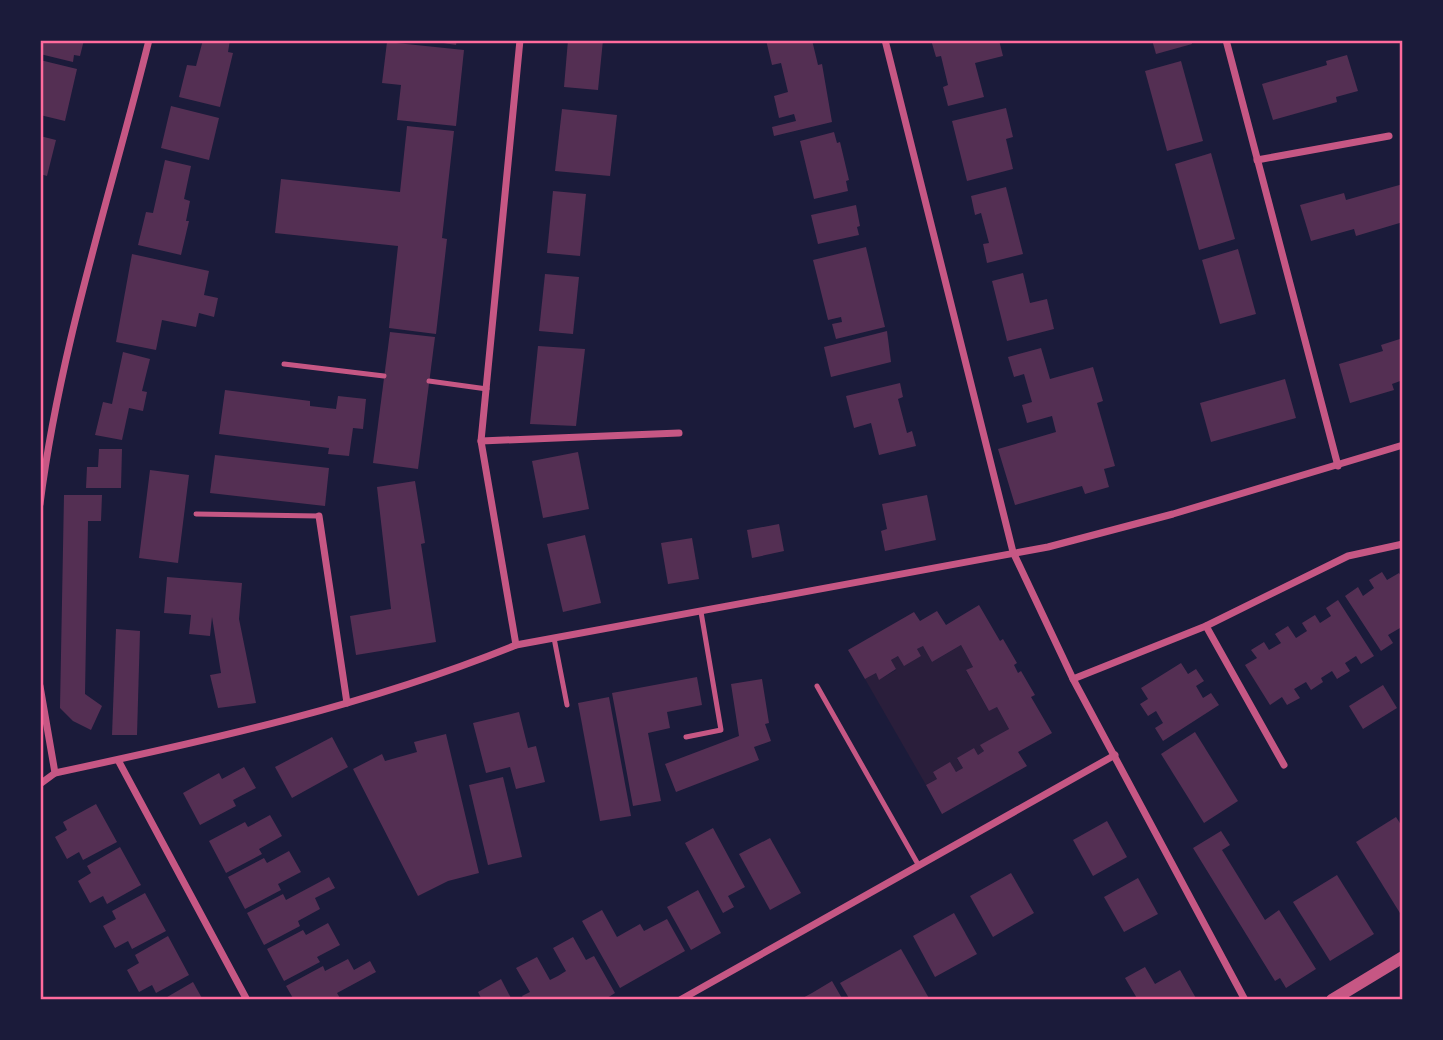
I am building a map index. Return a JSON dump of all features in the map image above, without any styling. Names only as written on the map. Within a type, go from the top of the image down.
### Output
[{"type":"street","points":[[40,504],[48,440],[85,275],[119,162],[149,40]]},
{"type":"street","points":[[516,645],[481,441],[520,40]]},
{"type":"street","points":[[885,40],[1013,552],[1073,679],[1245,1000]]},
{"type":"street","points":[[1226,40],[1338,466]]},
{"type":"street","points":[[1257,160],[1389,136]]},
{"type":"street","points":[[481,441],[679,433]]},
{"type":"street","points":[[40,784],[55,774],[347,703],[440,676],[516,645],[1060,544],[1338,466],[1403,445]]},
{"type":"street","points":[[319,516],[347,703]]},
{"type":"street","points":[[1073,679],[1206,626],[1348,556],[1403,544]]},
{"type":"street","points":[[1206,626],[1284,765]]},
{"type":"street","points":[[40,686],[55,774]]},
{"type":"street","points":[[680,1000],[1115,755]]},
{"type":"street","points":[[118,760],[247,1000]]},
{"type":"street","points":[[1332,1000],[1403,957]]},
{"type":"lane","points":[[285,364],[384,376]]},
{"type":"lane","points":[[429,382],[486,389]]},
{"type":"lane","points":[[197,514],[319,516]]},
{"type":"lane","points":[[686,737],[721,730],[701,612]]},
{"type":"lane","points":[[554,638],[567,705]]},
{"type":"lane","points":[[817,686],[920,867]]},
{"type":"shaded area","points":[[961,645],[973,667],[966,671],[989,711],[997,707],[1009,729],[981,745],[984,751],[978,755],[974,748],[957,759],[963,768],[956,772],[949,763],[933,772],[937,779],[926,785],[865,679],[876,673],[880,679],[896,670],[891,660],[898,656],[921,656],[917,649],[923,646],[932,662]]},
{"type":"building","points":[[40,40],[84,40],[80,56],[74,55],[73,62],[40,54]]},
{"type":"building","points":[[203,40],[230,40],[228,52],[233,53],[220,107],[179,97],[187,65],[196,66]]},
{"type":"building","points":[[424,40],[457,40],[456,45]]},
{"type":"building","points":[[568,40],[603,40],[598,90],[564,87]]},
{"type":"building","points":[[766,40],[812,40],[818,65],[822,64],[832,122],[774,136],[772,127],[796,121],[794,114],[779,118],[774,96],[788,92],[781,63],[772,65]]},
{"type":"building","points":[[931,40],[999,40],[1003,56],[975,63],[984,97],[948,106],[943,87],[948,85],[941,56],[936,57]]},
{"type":"building","points":[[1152,40],[1191,40],[1192,44],[1156,54]]},
{"type":"building","points":[[387,42],[464,50],[456,126],[397,120],[401,85],[382,83]]},
{"type":"building","points":[[1347,55],[1358,91],[1336,97],[1337,102],[1273,120],[1262,84],[1327,65],[1326,61]]},
{"type":"building","points":[[40,60],[77,69],[65,121],[40,115]]},
{"type":"building","points":[[1181,61],[1203,141],[1167,151],[1145,71]]},
{"type":"building","points":[[171,106],[219,118],[209,160],[161,148]]},
{"type":"building","points":[[1006,108],[1013,137],[1006,139],[1013,169],[967,181],[952,121]]},
{"type":"building","points":[[562,109],[617,115],[610,176],[555,171]]},
{"type":"building","points":[[407,126],[454,131],[442,238],[447,239],[436,334],[389,328],[398,246],[275,233],[281,179],[400,192]]},
{"type":"building","points":[[834,132],[837,143],[840,142],[849,180],[846,181],[848,191],[814,199],[800,141]]},
{"type":"building","points":[[40,136],[56,140],[47,176],[40,174]]},
{"type":"building","points":[[1211,153],[1235,239],[1199,250],[1175,164]]},
{"type":"building","points":[[165,160],[191,166],[184,199],[190,201],[186,221],[189,221],[181,255],[138,245],[146,212],[153,213]]},
{"type":"building","points":[[1403,184],[1403,222],[1356,236],[1354,229],[1311,241],[1300,205],[1344,193],[1346,200]]},
{"type":"building","points":[[1006,187],[1023,254],[987,263],[983,244],[989,243],[981,213],[975,215],[971,196]]},
{"type":"building","points":[[553,191],[586,194],[580,256],[547,253]]},
{"type":"building","points":[[856,205],[859,235],[818,244],[811,215]]},
{"type":"building","points":[[866,247],[885,327],[836,339],[832,324],[842,322],[841,317],[828,320],[813,260]]},
{"type":"building","points":[[1238,249],[1256,314],[1220,324],[1202,260]]},
{"type":"building","points":[[132,254],[209,271],[204,295],[218,298],[214,317],[199,313],[196,327],[162,320],[156,350],[116,342]]},
{"type":"building","points":[[1023,273],[1030,303],[1047,299],[1054,329],[1007,341],[992,281]]},
{"type":"building","points":[[545,274],[579,277],[573,334],[539,331]]},
{"type":"building","points":[[887,331],[891,362],[831,377],[824,347]]},
{"type":"building","points":[[390,332],[435,337],[418,469],[373,463]]},
{"type":"building","points":[[1403,338],[1403,380],[1392,384],[1394,390],[1350,403],[1339,364],[1383,351],[1381,345]]},
{"type":"building","points":[[538,346],[585,349],[576,426],[530,424]]},
{"type":"building","points":[[1041,348],[1050,379],[1093,367],[1103,401],[1097,403],[1115,466],[1104,469],[1109,487],[1085,494],[1082,486],[1015,505],[998,449],[1056,432],[1052,416],[1027,423],[1022,405],[1032,402],[1024,374],[1014,377],[1008,357]]},
{"type":"building","points":[[123,352],[150,359],[142,391],[147,392],[143,411],[129,408],[122,440],[95,435],[103,402],[112,404]]},
{"type":"building","points":[[1285,379],[1296,418],[1211,442],[1200,403]]},
{"type":"building","points":[[900,383],[903,397],[898,399],[907,433],[912,431],[916,446],[879,455],[871,423],[854,428],[846,396]]},
{"type":"building","points":[[225,390],[310,401],[310,406],[336,409],[338,396],[366,399],[363,429],[353,428],[349,456],[328,454],[329,448],[219,434]]},
{"type":"building","points":[[99,449],[122,449],[121,488],[86,488],[87,467],[98,467]]},
{"type":"building","points":[[578,452],[589,509],[543,518],[532,461]]},
{"type":"building","points":[[215,455],[329,468],[325,506],[210,493]]},
{"type":"building","points":[[150,470],[189,475],[178,563],[139,558]]},
{"type":"building","points":[[415,481],[425,543],[421,544],[436,642],[356,655],[350,616],[391,609],[377,487]]},
{"type":"building","points":[[64,495],[102,495],[101,521],[88,521],[85,694],[102,706],[91,730],[73,721],[60,708]]},
{"type":"building","points":[[927,495],[936,540],[885,551],[881,531],[887,529],[882,504]]},
{"type":"building","points":[[779,524],[784,551],[752,558],[747,530]]},
{"type":"building","points":[[585,535],[601,603],[563,612],[547,544]]},
{"type":"building","points":[[692,538],[699,579],[668,584],[661,543]]},
{"type":"building","points":[[1382,572],[1387,580],[1399,573],[1403,580],[1403,633],[1400,628],[1388,635],[1393,643],[1381,651],[1345,596],[1358,587],[1363,596],[1374,588],[1369,580]]},
{"type":"building","points":[[167,577],[242,583],[239,619],[256,703],[218,708],[210,675],[221,673],[212,617],[210,636],[189,634],[191,615],[164,613]]},
{"type":"building","points":[[1338,600],[1374,656],[1361,664],[1356,656],[1345,663],[1350,671],[1337,679],[1332,671],[1321,678],[1323,682],[1311,690],[1306,682],[1294,689],[1300,698],[1287,705],[1282,697],[1270,705],[1245,665],[1257,658],[1251,650],[1264,642],[1269,650],[1281,643],[1275,634],[1288,626],[1296,638],[1307,631],[1302,623],[1315,615],[1320,623],[1331,616],[1326,608]]},
{"type":"building","points":[[979,605],[1000,641],[1003,639],[1017,663],[1014,665],[1018,673],[1021,671],[1035,695],[1031,697],[1052,733],[1018,752],[1027,766],[942,814],[926,785],[937,779],[933,772],[950,762],[956,772],[963,768],[957,758],[974,748],[978,755],[984,751],[980,745],[1009,729],[997,707],[989,711],[966,670],[973,667],[961,645],[932,662],[923,646],[917,649],[921,656],[904,666],[898,656],[891,660],[896,669],[879,680],[876,673],[865,679],[848,650],[914,612],[920,621],[937,611],[946,625]]},
{"type":"building","points":[[116,629],[140,631],[137,735],[112,735]]},
{"type":"building","points":[[1181,663],[1188,674],[1196,669],[1204,681],[1196,686],[1203,698],[1211,693],[1219,705],[1163,741],[1155,728],[1163,723],[1156,711],[1148,716],[1140,704],[1148,699],[1141,688]]},
{"type":"building","points":[[697,677],[702,705],[667,712],[670,728],[648,733],[661,801],[633,806],[612,693]]},
{"type":"building","points":[[762,679],[769,723],[765,724],[771,741],[754,747],[759,760],[676,792],[665,764],[739,736],[731,684]]},
{"type":"building","points":[[1383,685],[1397,708],[1363,729],[1349,706]]},
{"type":"building","points":[[609,697],[631,816],[600,821],[578,703]]},
{"type":"building","points":[[519,712],[528,748],[536,746],[545,782],[516,789],[510,767],[486,773],[473,723]]},
{"type":"building","points":[[1195,732],[1238,801],[1204,823],[1161,754]]},
{"type":"building","points":[[446,734],[479,873],[448,881],[418,896],[353,769],[382,754],[385,761],[417,752],[414,742]]},
{"type":"building","points":[[332,737],[348,767],[292,798],[275,767]]},
{"type":"building","points":[[244,767],[256,788],[233,800],[236,806],[200,825],[183,793],[219,773],[222,779]]},
{"type":"building","points":[[503,777],[522,857],[488,865],[469,785]]},
{"type":"building","points":[[96,804],[117,842],[83,860],[79,852],[67,859],[55,837],[67,830],[63,822]]},
{"type":"building","points":[[270,815],[282,836],[259,849],[262,854],[226,873],[209,841],[245,822],[248,827]]},
{"type":"building","points":[[1396,817],[1403,828],[1403,918],[1356,842]]},
{"type":"building","points":[[1107,821],[1127,857],[1093,876],[1073,840]]},
{"type":"building","points":[[713,828],[745,887],[728,896],[734,907],[723,913],[685,843]]},
{"type":"building","points":[[1221,831],[1230,845],[1222,850],[1265,920],[1279,910],[1316,969],[1286,988],[1280,978],[1275,981],[1193,848]]},
{"type":"building","points":[[770,838],[801,893],[770,910],[739,854]]},
{"type":"building","points":[[120,847],[141,885],[107,904],[103,896],[90,903],[78,881],[91,873],[87,866]]},
{"type":"building","points":[[289,851],[301,872],[278,884],[281,890],[245,909],[228,877],[264,858],[267,863]]},
{"type":"building","points":[[1011,873],[1034,913],[993,937],[970,896]]},
{"type":"building","points":[[1337,875],[1374,934],[1330,961],[1293,902]]},
{"type":"building","points":[[329,877],[335,888],[315,898],[320,909],[298,921],[300,926],[264,945],[247,913],[283,894],[286,900]]},
{"type":"building","points":[[1138,878],[1158,914],[1124,932],[1104,897]]},
{"type":"building","points":[[698,890],[721,933],[691,950],[667,907]]},
{"type":"building","points":[[145,893],[166,931],[132,949],[128,941],[115,948],[103,926],[116,919],[112,911]]},
{"type":"building","points":[[602,910],[617,937],[640,924],[644,931],[667,919],[685,951],[620,988],[582,921]]},
{"type":"building","points":[[954,913],[977,954],[935,977],[913,936]]},
{"type":"building","points":[[328,923],[340,945],[317,957],[320,962],[284,981],[267,949],[303,930],[306,935]]},
{"type":"building","points":[[168,936],[189,975],[156,993],[152,985],[139,992],[127,970],[139,963],[135,955]]},
{"type":"building","points":[[573,937],[586,960],[594,956],[615,993],[604,1000],[524,1000],[522,996],[530,992],[516,968],[537,957],[550,980],[558,976],[566,971],[553,948]]},
{"type":"building","points":[[901,949],[930,1000],[850,1000],[840,983]]},
{"type":"building","points":[[348,959],[354,970],[370,961],[376,972],[337,993],[340,998],[336,1000],[294,1000],[286,986],[323,966],[325,971]]},
{"type":"building","points":[[1145,967],[1155,984],[1180,970],[1197,1000],[1138,1000],[1125,978]]},
{"type":"building","points":[[501,979],[512,1000],[482,1000],[478,992]]},
{"type":"building","points":[[832,981],[843,1000],[799,1000],[812,993]]},
{"type":"building","points":[[193,982],[203,1000],[162,1000]]}]
